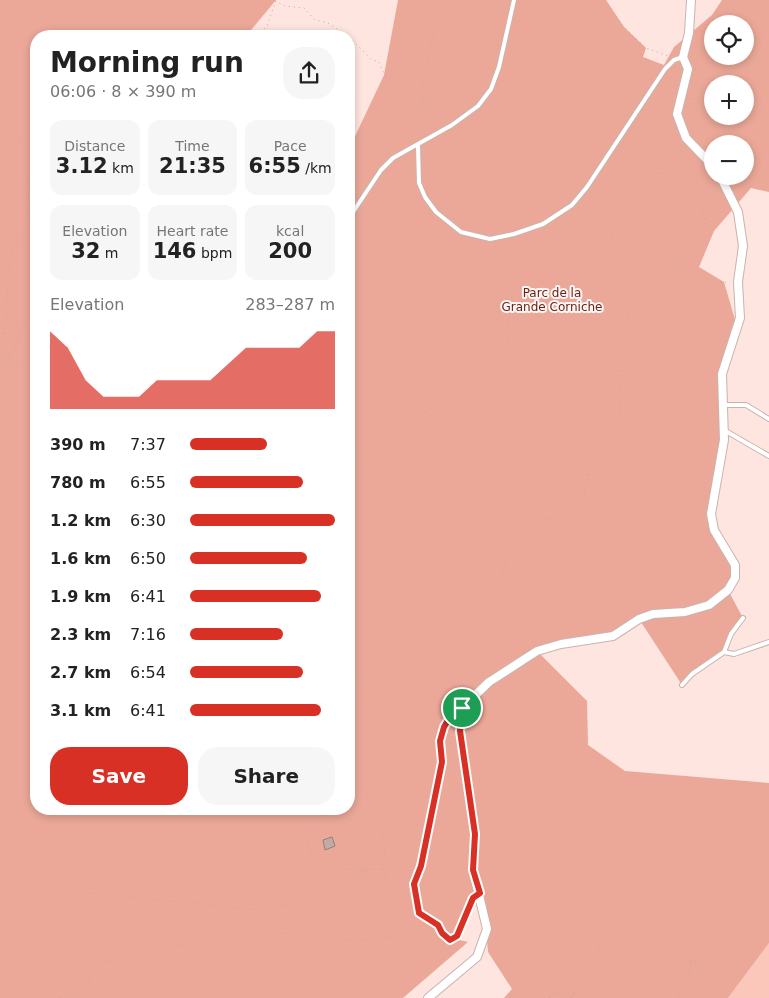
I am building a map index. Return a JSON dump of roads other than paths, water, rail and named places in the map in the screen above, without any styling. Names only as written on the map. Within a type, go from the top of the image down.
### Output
[{"type":"street","points":[[691,0],[689,33],[683,57],[688,69],[677,114],[680,127],[692,145],[704,157]]},
{"type":"street","points":[[428,998],[467,968],[477,957],[487,929],[480,893],[473,870],[475,834],[460,731],[462,708],[489,682],[537,650],[561,644],[613,636],[639,619],[653,614],[686,612],[709,605],[728,590],[734,578],[735,565],[714,530],[711,514],[724,440],[722,374],[740,318],[738,282],[743,246],[738,212],[724,185]]},
{"type":"lane","points":[[355,209],[380,170],[393,158],[418,146],[432,135],[452,125],[478,106],[491,90],[499,67],[514,0]]},
{"type":"lane","points":[[418,146],[419,183],[425,197],[436,212],[461,232],[490,239],[514,234],[543,224],[572,205],[587,187],[665,68],[674,60],[683,57]]},
{"type":"lane","points":[[722,405],[746,405],[769,419]]},
{"type":"lane","points":[[724,430],[769,456]]},
{"type":"lane","points":[[724,652],[724,645],[730,634],[744,618]]},
{"type":"lane","points":[[682,685],[698,669],[724,652],[734,654],[769,642]]},
{"type":"park label","name":"Parc de la Grande Corniche","points":[[552,300]]}]
